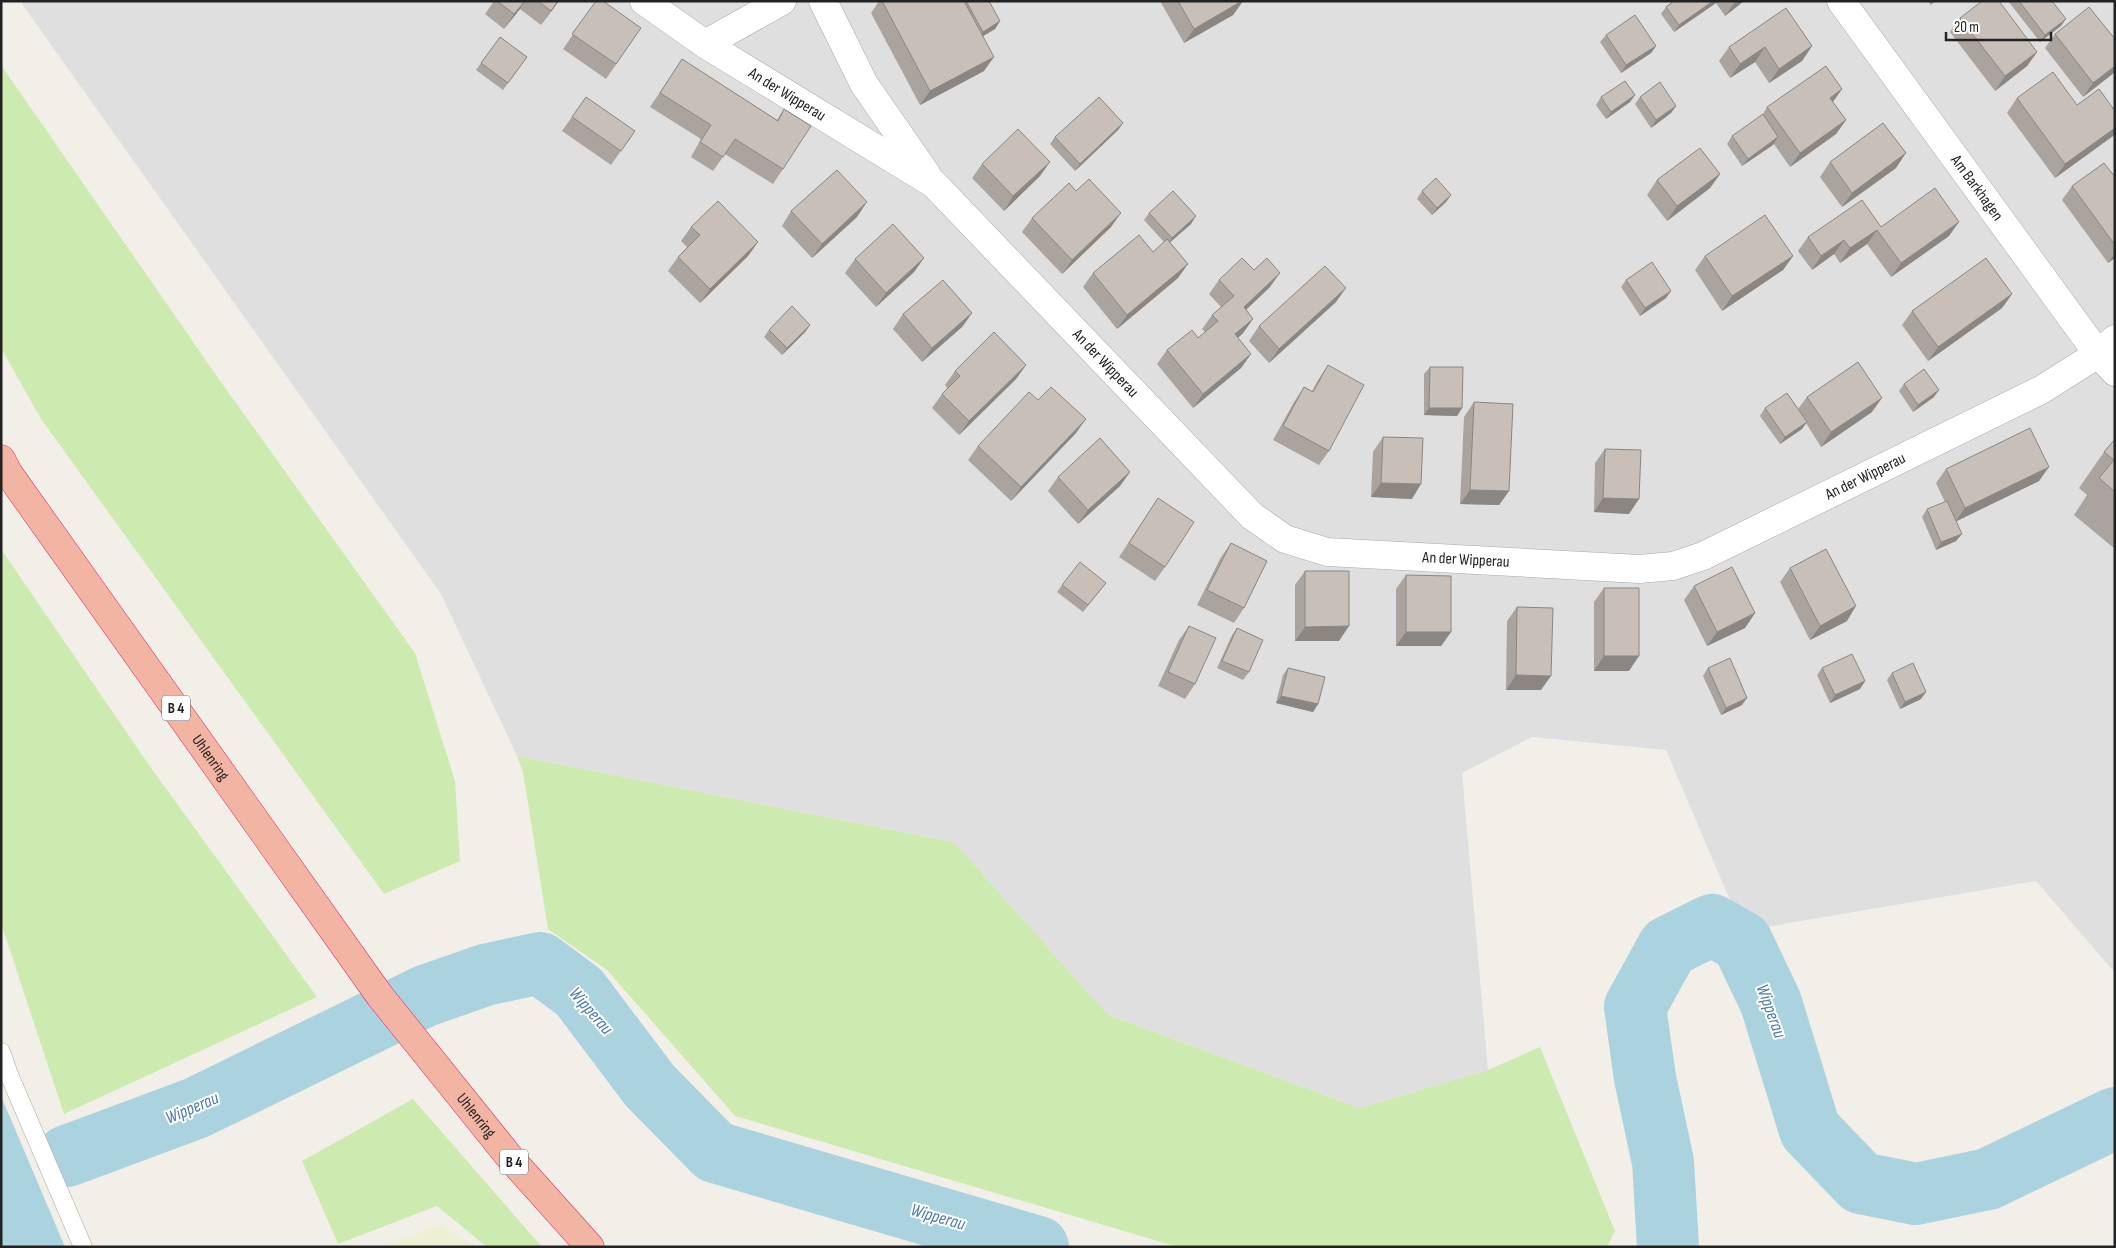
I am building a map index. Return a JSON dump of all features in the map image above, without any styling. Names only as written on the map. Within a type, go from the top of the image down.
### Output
[{"type":"highway","name":"Uhlenring","points":[[1,459],[15,482],[380,996],[512,1159],[590,1247]]},
{"type":"street","name":"An der Wipperau","points":[[644,1],[705,44],[934,184]]},
{"type":"street","points":[[705,44],[782,1]]},
{"type":"street","name":"An der Wipperau","points":[[823,1],[864,84],[934,184],[1252,516],[1285,539],[1327,552],[1639,569],[1673,566],[1704,556],[2109,355]]},
{"type":"street","name":"Am Barkhagen","points":[[1841,1],[2109,355]]},
{"type":"lane","points":[[1,1052],[10,1078],[83,1247]]},
{"type":"shaded area","points":[[20,1],[2115,1],[2115,973],[2036,881],[1743,931],[1666,750],[1532,737],[1462,773],[1488,1070],[1360,1108],[1108,1015],[954,842],[517,756],[441,594]]},
{"type":"green space","points":[[1,65],[221,382],[415,653],[455,781],[460,861],[384,894],[41,419],[1,348]]},
{"type":"green space","points":[[1,549],[149,765],[317,997],[64,1114],[1,923]]},
{"type":"green space","points":[[517,756],[954,842],[1108,1015],[1360,1108],[1488,1070],[1540,1047],[1615,1231],[1607,1247],[1178,1247],[735,1116],[607,970],[548,929],[523,772]]},
{"type":"green space","points":[[413,1099],[542,1247],[487,1247],[437,1206],[338,1244],[302,1161]]},
{"type":"green space","points":[[439,1224],[477,1247],[384,1247]]},
{"type":"water","points":[[1,1096],[65,1247],[1,1247]]},
{"type":"building","points":[[497,1],[525,1],[514,14]]},
{"type":"building","points":[[538,1],[558,1],[551,11]]},
{"type":"building","points":[[596,1],[603,1],[641,28],[616,64],[572,34]]},
{"type":"building","points":[[882,1],[964,1],[994,57],[930,91]]},
{"type":"building","points":[[966,1],[989,1],[1000,21],[983,32]]},
{"type":"building","points":[[1178,1],[1242,1],[1194,29]]},
{"type":"building","points":[[1674,1],[1713,1],[1679,25],[1666,7]]},
{"type":"building","points":[[1982,1],[1999,1],[2037,52],[2005,76],[1960,18]]},
{"type":"building","points":[[2019,1],[2052,1],[2066,19],[2045,35]]},
{"type":"building","points":[[2089,7],[2115,39],[2115,66],[2093,83],[2055,34]]},
{"type":"building","points":[[1786,8],[1812,46],[1779,69],[1765,47],[1740,64],[1729,47]]},
{"type":"building","points":[[1635,15],[1656,46],[1626,65],[1606,35]]},
{"type":"building","points":[[500,37],[527,57],[508,83],[481,63]]},
{"type":"building","points":[[682,59],[778,121],[784,109],[811,126],[783,169],[735,139],[723,157],[700,142],[711,125],[660,93]]},
{"type":"building","points":[[1826,66],[1842,89],[1830,98],[1846,120],[1800,153],[1767,107]]},
{"type":"building","points":[[2053,72],[2077,105],[2099,89],[2115,111],[2115,128],[2065,164],[2017,98]]},
{"type":"building","points":[[1625,81],[1635,95],[1611,112],[1601,97]]},
{"type":"building","points":[[1660,82],[1676,106],[1656,120],[1640,97]]},
{"type":"building","points":[[586,97],[635,131],[621,151],[572,117]]},
{"type":"building","points":[[1099,97],[1123,123],[1080,164],[1055,137]]},
{"type":"building","points":[[1763,114],[1778,137],[1748,159],[1732,136]]},
{"type":"building","points":[[1883,123],[1906,153],[1852,193],[1830,162]]},
{"type":"building","points":[[1018,129],[1050,162],[1013,196],[982,164]]},
{"type":"building","points":[[1700,148],[1720,174],[1677,206],[1657,180]]},
{"type":"building","points":[[2104,163],[2115,177],[2115,245],[2072,186]]},
{"type":"building","points":[[837,170],[867,202],[822,244],[791,211]]},
{"type":"building","points":[[1436,178],[1451,195],[1437,208],[1422,191]]},
{"type":"building","points":[[1089,179],[1121,213],[1072,260],[1032,218],[1069,183],[1076,191]]},
{"type":"building","points":[[1935,188],[1959,222],[1901,263],[1877,230],[1850,248],[1844,240],[1821,256],[1808,237],[1862,200],[1881,227]]},
{"type":"building","points":[[1173,191],[1196,216],[1172,238],[1149,213]]},
{"type":"building","points":[[718,201],[758,242],[710,289],[678,257],[700,235],[691,227]]},
{"type":"building","points":[[1765,215],[1793,256],[1732,296],[1705,256]]},
{"type":"building","points":[[893,224],[924,258],[886,293],[855,259]]},
{"type":"building","points":[[1139,235],[1153,252],[1167,239],[1188,264],[1127,315],[1093,273]]},
{"type":"building","points":[[1242,258],[1254,270],[1267,258],[1280,273],[1244,307],[1253,319],[1235,334],[1251,354],[1203,394],[1167,350],[1192,330],[1198,338],[1218,321],[1212,315],[1234,296],[1219,280]]},
{"type":"building","points":[[1986,258],[2012,294],[1938,347],[1912,311]]},
{"type":"building","points":[[1652,262],[1671,291],[1645,308],[1626,280]]},
{"type":"building","points":[[1325,266],[1346,288],[1279,349],[1259,326]]},
{"type":"building","points":[[943,280],[972,313],[932,348],[903,314]]},
{"type":"building","points":[[792,306],[810,325],[787,348],[769,330]]},
{"type":"building","points":[[994,332],[1026,365],[969,421],[942,394],[960,376],[955,371]]},
{"type":"building","points":[[1858,362],[1882,398],[1831,432],[1807,397]]},
{"type":"building","points":[[1328,365],[1364,385],[1329,451],[1283,426],[1304,387],[1313,392]]},
{"type":"building","points":[[1430,367],[1463,367],[1462,408],[1429,408]]},
{"type":"building","points":[[1924,369],[1939,390],[1918,405],[1904,384]]},
{"type":"building","points":[[1051,387],[1086,419],[1021,487],[978,446],[1029,392],[1038,400]]},
{"type":"building","points":[[1787,393],[1807,422],[1785,437],[1765,408]]},
{"type":"building","points":[[1474,402],[1513,404],[1509,491],[1470,490]]},
{"type":"building","points":[[2030,428],[2049,467],[1965,508],[1946,469]]},
{"type":"building","points":[[1383,437],[1423,438],[1421,484],[1381,483]]},
{"type":"building","points":[[1100,438],[1130,472],[1088,510],[1058,477]]},
{"type":"building","points":[[2115,439],[2115,492],[2099,478],[2114,460],[2104,452]]},
{"type":"building","points":[[1605,449],[1641,450],[1639,499],[1603,498]]},
{"type":"building","points":[[1158,498],[1194,522],[1165,567],[1129,543]]},
{"type":"building","points":[[1947,501],[1962,534],[1941,542],[1927,509]]},
{"type":"building","points":[[1231,543],[1267,561],[1244,608],[1207,590]]},
{"type":"building","points":[[1826,549],[1856,606],[1820,626],[1790,568]]},
{"type":"building","points":[[1080,562],[1106,583],[1088,605],[1062,585]]},
{"type":"building","points":[[1732,567],[1755,613],[1717,632],[1694,586]]},
{"type":"building","points":[[1305,571],[1349,571],[1349,626],[1305,627]]},
{"type":"building","points":[[1406,575],[1451,576],[1451,632],[1406,632]]},
{"type":"building","points":[[1604,588],[1639,588],[1639,656],[1604,656]]},
{"type":"building","points":[[1517,607],[1553,608],[1551,676],[1516,675]]},
{"type":"building","points":[[1189,626],[1216,638],[1195,684],[1168,672]]},
{"type":"building","points":[[1237,628],[1263,640],[1249,672],[1222,661]]},
{"type":"building","points":[[1852,654],[1865,681],[1835,695],[1822,668]]},
{"type":"building","points":[[1730,658],[1747,698],[1726,708],[1708,668]]},
{"type":"building","points":[[1913,663],[1926,692],[1905,702],[1892,673]]},
{"type":"building","points":[[1288,668],[1325,677],[1318,704],[1281,696]]},
{"type":"waterway","name":"Wipperau","points":[[1668,1247],[1663,1162],[1645,1078],[1635,1007],[1668,947],[1712,925],[1742,942],[1771,1003],[1810,1130],[1861,1183],[1916,1194],[1988,1179],[2115,1118]]},
{"type":"waterway","name":"Wipperau","points":[[67,1156],[196,1108],[425,996],[485,975],[540,963],[579,992],[650,1086],[715,1152],[1038,1247]]}]
